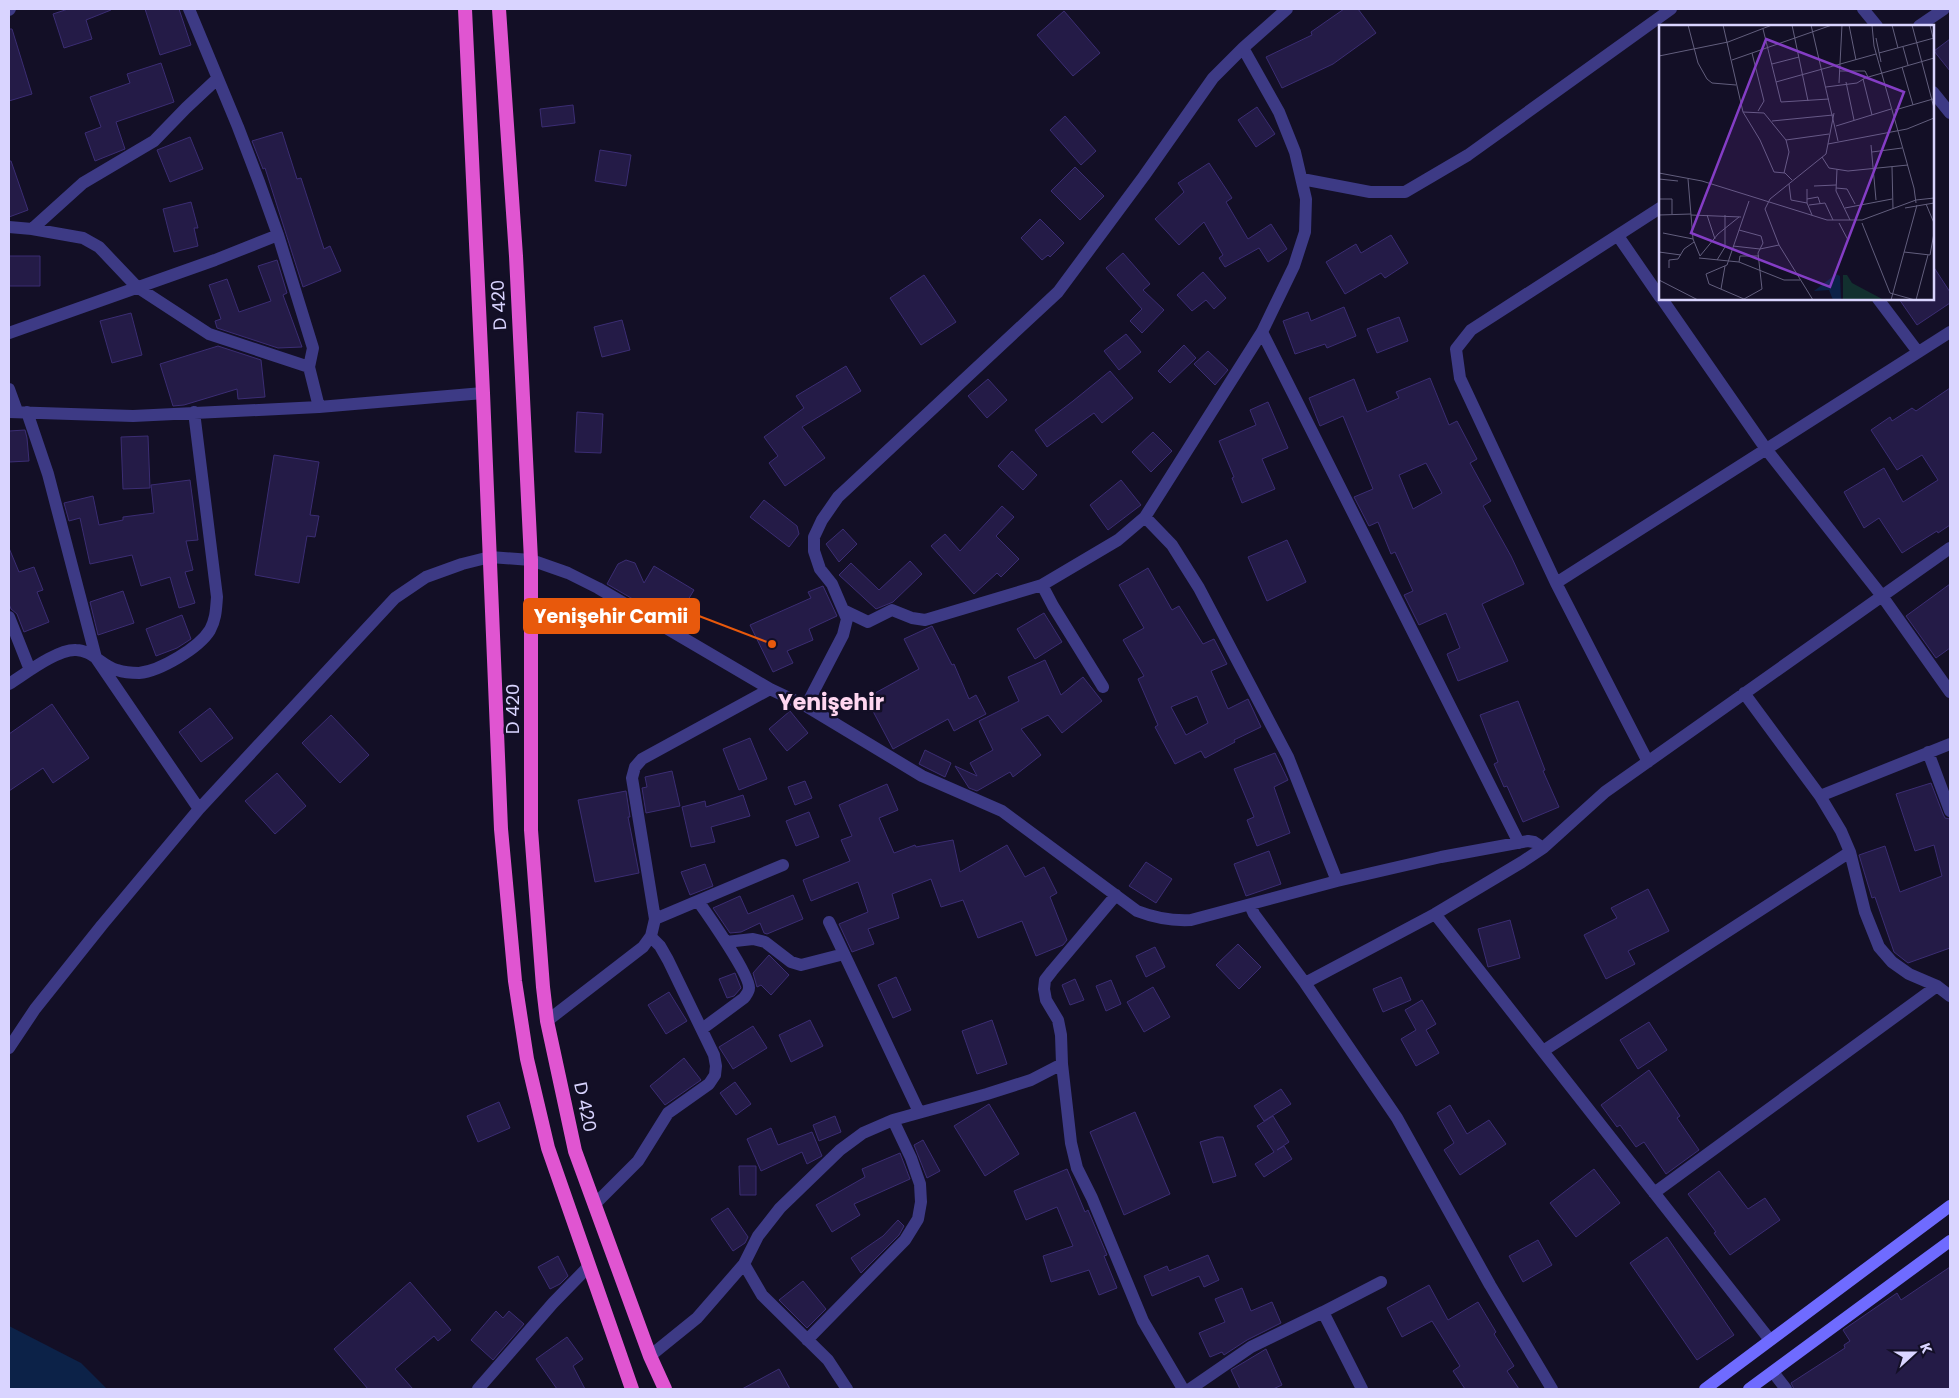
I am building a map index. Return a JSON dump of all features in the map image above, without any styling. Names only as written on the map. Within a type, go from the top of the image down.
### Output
[{"type":"highway","points":[[465,9],[501,829],[514,982],[527,1059],[548,1148],[632,1389]]},
{"type":"highway","name":"D 420","points":[[499,9],[516,256],[531,560],[531,830],[547,1021],[575,1151],[650,1356],[665,1389]]},
{"type":"main road","points":[[1705,1389],[1950,1206]]},
{"type":"main road","points":[[1749,1389],[1950,1241]]},
{"type":"street","points":[[189,9],[238,127],[278,235],[313,348],[309,367],[319,407]]},
{"type":"street","points":[[806,706],[843,635],[847,619],[832,584],[820,569],[814,551],[814,537],[822,520],[838,497],[1058,292],[1144,176],[1213,78],[1287,9]]},
{"type":"street","points":[[1302,178],[1370,192],[1405,192],[1468,155],[1670,9]]},
{"type":"street","points":[[1863,9],[1876,25]]},
{"type":"street","points":[[1920,25],[1944,9]]},
{"type":"street","points":[[845,611],[868,622],[892,610],[912,618],[925,620],[1042,585],[1118,540],[1145,518],[1262,332],[1294,266],[1305,232],[1306,199],[1295,152],[1279,112],[1243,48]]},
{"type":"street","points":[[32,229],[83,183],[154,141],[217,79]]},
{"type":"street","points":[[1934,93],[1950,113]]},
{"type":"street","points":[[1648,762],[1556,583],[1460,378],[1456,349],[1471,330],[1659,209]]},
{"type":"street","points":[[9,227],[83,238],[98,247],[137,287],[209,334],[309,367]]},
{"type":"street","points":[[9,334],[215,260],[278,235]]},
{"type":"street","points":[[1618,236],[1659,295]]},
{"type":"street","points":[[1662,300],[1766,449],[1882,596],[1950,692]]},
{"type":"street","points":[[1879,300],[1918,352]]},
{"type":"street","points":[[1262,332],[1519,843]]},
{"type":"street","points":[[1556,583],[1950,332]]},
{"type":"street","points":[[9,389],[17,412],[48,474],[96,658],[199,809]]},
{"type":"street","points":[[17,412],[133,416],[319,407],[483,393]]},
{"type":"street","points":[[9,684],[58,655],[75,650],[86,651],[116,670],[139,673],[161,667],[198,644],[209,631],[216,617],[216,597],[194,412]]},
{"type":"street","points":[[1145,518],[1172,545],[1199,588],[1288,757],[1337,881]]},
{"type":"street","points":[[1305,983],[1435,914],[1543,848],[1605,792],[1950,548]]},
{"type":"street","points":[[9,1048],[35,1009],[199,809],[395,598],[426,577],[462,564],[490,557],[531,560],[568,573],[598,588],[770,689],[806,706],[922,776],[1002,811],[1136,911],[1154,917],[1191,920],[1337,881],[1441,857],[1519,843],[1534,842],[1543,848]]},
{"type":"street","points":[[1042,585],[1103,687]]},
{"type":"street","points":[[9,617],[30,670]]},
{"type":"street","points":[[547,1021],[643,947],[651,937],[655,919],[632,778],[635,767],[642,759],[770,689]]},
{"type":"street","points":[[1744,693],[1820,796],[1841,831],[1850,852],[1865,912],[1879,947],[1892,962],[1910,974],[1937,986],[1950,996]]},
{"type":"street","points":[[1820,796],[1950,744]]},
{"type":"street","points":[[1928,752],[1950,811]]},
{"type":"street","points":[[1543,1051],[1850,852]]},
{"type":"street","points":[[655,919],[783,866]]},
{"type":"street","points":[[1116,895],[1045,980],[1044,989],[1046,1000],[1058,1020],[1071,1143],[1077,1168],[1092,1198],[1143,1321],[1183,1389]]},
{"type":"street","points":[[698,901],[726,942],[750,987],[748,993],[702,1029]]},
{"type":"street","points":[[1250,905],[1257,918],[1305,983],[1397,1118],[1490,1285],[1552,1389]]},
{"type":"street","points":[[1435,914],[1770,1340]]},
{"type":"street","points":[[829,922],[919,1112]]},
{"type":"street","points":[[594,1204],[638,1161],[668,1113],[709,1084],[715,1075],[714,1055],[702,1029],[668,960],[660,946],[651,937]]},
{"type":"street","points":[[726,942],[753,939],[765,942],[791,962],[801,965],[844,954]]},
{"type":"street","points":[[1654,1192],[1937,986]]},
{"type":"street","points":[[650,1356],[697,1318],[744,1264],[758,1236],[780,1208],[840,1150],[863,1133],[893,1120],[1031,1080],[1062,1064]]},
{"type":"street","points":[[808,1340],[905,1240],[918,1219],[921,1202],[920,1184],[911,1158],[893,1120]]},
{"type":"street","points":[[744,1264],[762,1295],[828,1360],[847,1389]]},
{"type":"street","points":[[478,1389],[553,1303],[589,1266]]},
{"type":"street","points":[[1190,1389],[1251,1347],[1381,1282]]},
{"type":"street","points":[[1323,1312],[1362,1389]]},
{"type":"street","points":[[1772,1372],[1786,1389]]},
{"type":"water","points":[[9,1326],[81,1363],[107,1389],[9,1389]]},
{"type":"building","points":[[68,9],[111,10],[86,20],[92,39],[64,48],[53,14]]},
{"type":"building","points":[[145,9],[179,9],[191,45],[160,55]]},
{"type":"building","points":[[1344,9],[1358,9],[1376,33],[1333,64],[1282,88],[1266,57],[1312,35],[1311,32]]},
{"type":"building","points":[[1064,11],[1100,53],[1073,76],[1037,35]]},
{"type":"building","points":[[9,29],[12,29],[32,94],[9,101]]},
{"type":"building","points":[[1950,39],[1950,71],[1934,51]]},
{"type":"building","points":[[161,63],[174,102],[116,122],[125,149],[95,161],[85,133],[101,127],[90,97],[130,83],[127,74]]},
{"type":"building","points":[[573,105],[575,123],[542,127],[540,109]]},
{"type":"building","points":[[1257,107],[1275,134],[1256,147],[1238,120]]},
{"type":"building","points":[[1065,116],[1096,151],[1081,165],[1050,130]]},
{"type":"building","points":[[282,132],[297,179],[301,178],[324,249],[330,246],[341,271],[303,287],[265,168],[263,169],[252,141]]},
{"type":"building","points":[[190,137],[203,169],[170,182],[157,150]]},
{"type":"building","points":[[600,150],[631,155],[626,186],[595,181]]},
{"type":"building","points":[[9,161],[11,161],[28,210],[9,217]]},
{"type":"building","points":[[1209,163],[1232,198],[1226,202],[1248,239],[1271,224],[1287,249],[1268,262],[1259,248],[1225,267],[1219,258],[1223,255],[1204,222],[1179,245],[1155,219],[1184,192],[1178,183]]},
{"type":"building","points":[[1075,167],[1104,196],[1080,220],[1051,191]]},
{"type":"building","points":[[191,202],[198,228],[194,228],[198,246],[174,252],[163,209]]},
{"type":"building","points":[[1040,219],[1064,243],[1050,257],[1048,255],[1042,260],[1021,238]]},
{"type":"building","points":[[1391,235],[1408,263],[1385,278],[1381,273],[1345,294],[1326,262],[1356,244],[1361,253]]},
{"type":"building","points":[[1123,253],[1150,284],[1143,290],[1164,310],[1142,333],[1130,321],[1142,309],[1106,268]]},
{"type":"building","points":[[9,256],[40,256],[40,286],[9,286]]},
{"type":"building","points":[[277,260],[287,293],[283,295],[302,347],[278,348],[217,328],[215,321],[221,319],[209,285],[227,279],[239,312],[271,301],[258,266]]},
{"type":"building","points":[[1934,268],[1950,292],[1950,303],[1917,325],[1900,300],[1934,300]]},
{"type":"building","points":[[1203,272],[1226,298],[1214,309],[1206,300],[1192,311],[1177,295]]},
{"type":"building","points":[[924,275],[956,322],[921,345],[890,298]]},
{"type":"building","points":[[1344,307],[1356,336],[1327,348],[1325,344],[1295,354],[1283,321],[1308,312],[1311,321]]},
{"type":"building","points":[[131,313],[142,355],[112,363],[100,321]]},
{"type":"building","points":[[1399,317],[1408,341],[1377,353],[1367,329]]},
{"type":"building","points":[[622,320],[630,350],[602,357],[594,327]]},
{"type":"building","points":[[1126,334],[1141,352],[1119,370],[1104,351]]},
{"type":"building","points":[[1184,345],[1196,358],[1170,383],[1158,371]]},
{"type":"building","points":[[218,346],[261,360],[265,397],[238,399],[237,389],[184,405],[173,406],[160,364]]},
{"type":"building","points":[[1208,351],[1228,370],[1215,385],[1194,364]]},
{"type":"building","points":[[846,366],[861,391],[802,427],[825,458],[785,486],[769,463],[778,456],[764,437],[804,408],[796,396]]},
{"type":"building","points":[[1110,371],[1133,398],[1102,423],[1094,413],[1047,447],[1035,430]]},
{"type":"building","points":[[1430,378],[1449,425],[1457,421],[1477,459],[1470,463],[1491,501],[1483,506],[1511,556],[1524,584],[1482,604],[1508,661],[1458,681],[1447,654],[1460,648],[1446,613],[1419,625],[1404,595],[1413,591],[1395,552],[1391,554],[1378,522],[1369,526],[1354,497],[1373,489],[1343,416],[1320,426],[1309,398],[1354,379],[1367,412],[1399,398],[1396,392]],"holes":[[[1426,463],[1442,493],[1413,509],[1399,475]]]},
{"type":"building","points":[[988,379],[1007,400],[987,418],[968,396]]},
{"type":"building","points":[[1950,388],[1950,525],[1902,553],[1879,518],[1864,528],[1844,492],[1884,468],[1903,502],[1938,480],[1922,455],[1897,470],[1871,430],[1890,417],[1892,421],[1912,408],[1916,411]]},
{"type":"building","points":[[1268,402],[1288,448],[1262,459],[1275,489],[1242,503],[1232,478],[1234,477],[1219,441],[1256,425],[1250,410]]},
{"type":"building","points":[[577,412],[603,414],[601,453],[575,452]]},
{"type":"building","points":[[25,430],[29,461],[9,462],[9,431]]},
{"type":"building","points":[[1153,432],[1172,451],[1151,472],[1132,452]]},
{"type":"building","points":[[148,436],[150,488],[123,489],[121,437]]},
{"type":"building","points":[[1012,451],[1037,475],[1023,490],[998,466]]},
{"type":"building","points":[[274,455],[319,462],[310,515],[319,516],[315,537],[307,536],[299,583],[255,575]]},
{"type":"building","points":[[190,480],[198,540],[186,541],[193,570],[185,572],[195,603],[179,608],[170,577],[141,586],[132,555],[90,564],[80,518],[69,521],[64,503],[93,496],[99,525],[123,520],[123,517],[154,513],[151,485]]},
{"type":"building","points":[[1121,480],[1141,505],[1108,530],[1090,505]]},
{"type":"building","points":[[764,500],[797,526],[799,534],[789,547],[750,517]]},
{"type":"building","points":[[1002,506],[1014,517],[996,536],[1019,559],[1001,577],[997,573],[974,594],[931,546],[945,534],[960,551]]},
{"type":"building","points":[[843,529],[857,544],[839,562],[826,544]]},
{"type":"building","points":[[1287,540],[1306,582],[1267,601],[1248,557]]},
{"type":"building","points":[[9,548],[19,572],[34,567],[43,590],[37,592],[49,622],[24,632],[17,614],[11,609],[9,604]]},
{"type":"building","points":[[626,560],[635,563],[644,583],[654,566],[694,590],[674,623],[607,584],[618,564]]},
{"type":"building","points":[[910,561],[922,574],[893,602],[876,609],[839,575],[851,563],[879,590]]},
{"type":"building","points":[[1148,568],[1172,610],[1179,606],[1203,644],[1214,639],[1227,664],[1211,671],[1228,709],[1248,699],[1261,727],[1234,740],[1235,742],[1205,758],[1201,751],[1175,764],[1155,727],[1158,725],[1138,679],[1144,676],[1123,640],[1144,628],[1119,585]],"holes":[[[1197,696],[1208,723],[1186,735],[1171,707]]]},
{"type":"building","points":[[1950,584],[1950,648],[1936,658],[1906,616]]},
{"type":"building","points":[[823,586],[837,616],[809,629],[813,640],[787,651],[793,663],[773,672],[750,625],[811,598],[808,592]]},
{"type":"building","points":[[123,591],[134,623],[98,635],[90,602]]},
{"type":"building","points":[[1044,613],[1062,642],[1035,659],[1017,629]]},
{"type":"building","points":[[182,615],[191,639],[177,648],[156,656],[146,629]]},
{"type":"building","points":[[932,626],[952,665],[954,664],[969,699],[976,695],[986,714],[954,731],[948,719],[893,749],[866,698],[919,669],[904,639]]},
{"type":"building","points":[[1045,660],[1061,695],[1083,677],[1102,701],[1062,733],[1048,715],[1021,729],[1041,755],[1013,777],[1010,772],[977,791],[969,788],[955,766],[977,776],[970,763],[993,750],[979,721],[1019,701],[1008,677]]},
{"type":"building","points":[[1518,701],[1545,770],[1543,771],[1559,807],[1523,822],[1507,786],[1504,787],[1494,764],[1498,762],[1480,715]]},
{"type":"building","points":[[52,704],[89,758],[53,783],[43,768],[9,791],[9,734]]},
{"type":"building","points":[[210,708],[233,738],[201,762],[179,732]]},
{"type":"building","points":[[790,711],[808,733],[787,751],[769,729]]},
{"type":"building","points":[[331,715],[369,755],[340,783],[302,743]]},
{"type":"building","points":[[750,738],[767,779],[739,790],[723,749]]},
{"type":"building","points":[[925,750],[951,763],[945,777],[919,764]]},
{"type":"building","points":[[1275,753],[1288,780],[1274,787],[1290,833],[1257,846],[1247,820],[1254,817],[1234,769]]},
{"type":"building","points":[[672,771],[680,806],[646,813],[642,788],[647,787],[645,777]]},
{"type":"building","points":[[277,773],[306,806],[275,834],[245,801]]},
{"type":"building","points":[[805,781],[812,798],[795,805],[788,787]]},
{"type":"building","points":[[1931,783],[1945,818],[1950,819],[1950,948],[1908,963],[1894,952],[1875,897],[1872,898],[1859,855],[1885,846],[1900,892],[1942,876],[1934,845],[1915,851],[1896,794]]},
{"type":"building","points":[[887,784],[898,810],[879,818],[894,853],[915,845],[916,847],[953,840],[960,872],[1007,845],[1025,877],[1044,867],[1057,893],[1050,897],[1067,940],[1063,945],[1036,956],[1022,921],[978,938],[963,900],[941,907],[931,879],[892,894],[899,918],[868,929],[874,944],[852,952],[839,924],[868,912],[858,882],[811,901],[803,880],[850,861],[841,840],[852,836],[839,805]]},
{"type":"building","points":[[626,791],[630,817],[628,817],[639,873],[595,882],[578,800]]},
{"type":"building","points":[[743,795],[750,816],[711,827],[715,842],[691,847],[682,807],[705,801],[706,807]]},
{"type":"building","points":[[809,812],[819,837],[796,846],[786,821]]},
{"type":"building","points":[[1269,851],[1281,884],[1246,896],[1234,864]]},
{"type":"building","points":[[1146,862],[1172,879],[1156,903],[1129,886]]},
{"type":"building","points":[[705,864],[713,886],[690,895],[681,872]]},
{"type":"building","points":[[1648,889],[1669,931],[1628,951],[1635,964],[1606,979],[1584,935],[1617,918],[1611,908]]},
{"type":"building","points":[[793,895],[803,919],[767,934],[764,933],[760,923],[741,932],[730,933],[713,908],[740,896],[748,914]]},
{"type":"building","points":[[1510,920],[1520,958],[1488,967],[1478,929]]},
{"type":"building","points":[[1238,944],[1261,967],[1239,989],[1216,965]]},
{"type":"building","points":[[1155,947],[1165,967],[1146,977],[1136,956]]},
{"type":"building","points":[[769,955],[789,975],[771,995],[761,985],[757,987],[753,973]]},
{"type":"building","points":[[735,973],[741,988],[734,996],[727,998],[719,979]]},
{"type":"building","points":[[896,977],[911,1010],[893,1018],[878,985]]},
{"type":"building","points":[[1401,977],[1411,1000],[1383,1012],[1373,989]]},
{"type":"building","points":[[1075,979],[1084,1000],[1070,1005],[1062,985]]},
{"type":"building","points":[[1111,980],[1121,1004],[1106,1011],[1096,986]]},
{"type":"building","points":[[1153,987],[1170,1017],[1144,1032],[1127,1002]]},
{"type":"building","points":[[669,992],[687,1021],[666,1034],[648,1005]]},
{"type":"building","points":[[1422,1000],[1436,1024],[1426,1030],[1439,1053],[1416,1066],[1401,1039],[1416,1030],[1405,1010]]},
{"type":"building","points":[[810,1020],[823,1046],[791,1062],[779,1035]]},
{"type":"building","points":[[992,1020],[1007,1064],[977,1074],[962,1031]]},
{"type":"building","points":[[1649,1022],[1667,1050],[1638,1069],[1620,1040]]},
{"type":"building","points":[[753,1026],[767,1048],[733,1069],[719,1047]]},
{"type":"building","points":[[684,1058],[701,1080],[665,1105],[650,1086]]},
{"type":"building","points":[[1649,1070],[1680,1116],[1677,1118],[1699,1150],[1666,1174],[1644,1142],[1636,1147],[1620,1125],[1617,1127],[1601,1105]]},
{"type":"building","points":[[735,1082],[751,1104],[736,1115],[720,1093]]},
{"type":"building","points":[[1281,1089],[1291,1104],[1264,1121],[1254,1106]]},
{"type":"building","points":[[499,1102],[510,1128],[478,1142],[467,1116]]},
{"type":"building","points":[[989,1104],[1019,1154],[985,1176],[954,1126]]},
{"type":"building","points":[[1450,1105],[1467,1134],[1489,1120],[1506,1144],[1460,1175],[1444,1150],[1454,1143],[1437,1113]]},
{"type":"building","points":[[1135,1112],[1170,1194],[1124,1215],[1090,1132]]},
{"type":"building","points":[[835,1116],[841,1132],[819,1141],[813,1125]]},
{"type":"building","points":[[1273,1116],[1289,1142],[1277,1150],[1284,1146],[1292,1159],[1264,1177],[1255,1164],[1274,1152],[1257,1126]]},
{"type":"building","points":[[771,1128],[778,1145],[812,1132],[822,1156],[807,1164],[802,1152],[761,1171],[747,1139]]},
{"type":"building","points":[[1223,1137],[1236,1176],[1213,1183],[1200,1142]]},
{"type":"building","points":[[923,1140],[940,1171],[927,1178],[914,1145]]},
{"type":"building","points":[[900,1153],[910,1179],[854,1204],[860,1215],[832,1232],[816,1205],[865,1177],[862,1169]]},
{"type":"building","points":[[739,1166],[756,1166],[756,1195],[740,1195]]},
{"type":"building","points":[[1067,1169],[1085,1212],[1088,1210],[1107,1255],[1104,1256],[1117,1288],[1099,1295],[1089,1270],[1051,1282],[1043,1256],[1073,1246],[1057,1207],[1026,1220],[1014,1191]]},
{"type":"building","points":[[1594,1169],[1620,1203],[1576,1237],[1550,1203]]},
{"type":"building","points":[[1719,1171],[1748,1209],[1765,1198],[1780,1220],[1730,1255],[1714,1233],[1716,1232],[1688,1194]]},
{"type":"building","points":[[728,1208],[748,1237],[745,1243],[733,1251],[711,1219]]},
{"type":"building","points":[[898,1220],[904,1226],[899,1235],[861,1273],[851,1258],[883,1236]]},
{"type":"building","points":[[1667,1237],[1734,1335],[1697,1360],[1630,1263]]},
{"type":"building","points":[[1538,1240],[1552,1265],[1523,1282],[1509,1256]]},
{"type":"building","points":[[1208,1255],[1219,1280],[1204,1287],[1199,1276],[1152,1296],[1144,1276],[1167,1266],[1169,1271]]},
{"type":"building","points":[[558,1256],[568,1276],[560,1284],[550,1289],[538,1267]]},
{"type":"building","points":[[1950,1267],[1950,1389],[1794,1389],[1791,1383],[1845,1348],[1844,1345],[1850,1341],[1843,1330],[1897,1293],[1901,1300]]},
{"type":"building","points":[[803,1281],[826,1309],[807,1328],[779,1300]]},
{"type":"building","points":[[410,1282],[451,1330],[438,1341],[434,1336],[395,1369],[413,1389],[368,1389],[334,1349]]},
{"type":"building","points":[[1429,1285],[1448,1320],[1478,1302],[1496,1332],[1494,1334],[1514,1366],[1507,1371],[1519,1389],[1465,1389],[1453,1371],[1460,1366],[1432,1321],[1402,1337],[1387,1308]]},
{"type":"building","points":[[1242,1288],[1251,1311],[1272,1302],[1281,1323],[1247,1340],[1224,1355],[1222,1352],[1210,1357],[1199,1333],[1225,1322],[1215,1299]]},
{"type":"building","points":[[496,1311],[503,1318],[509,1311],[524,1324],[493,1360],[471,1340]]},
{"type":"building","points":[[567,1337],[583,1359],[573,1366],[585,1389],[557,1389],[536,1359]]},
{"type":"building","points":[[1266,1349],[1282,1385],[1273,1389],[1240,1389],[1231,1370]]},
{"type":"building","points":[[779,1369],[790,1389],[742,1389]]},
{"type":"place","name":"Yenişehir Camii","points":[[772,644]]},
{"type":"district","name":"Yenişehir","points":[[831,702]]}]
